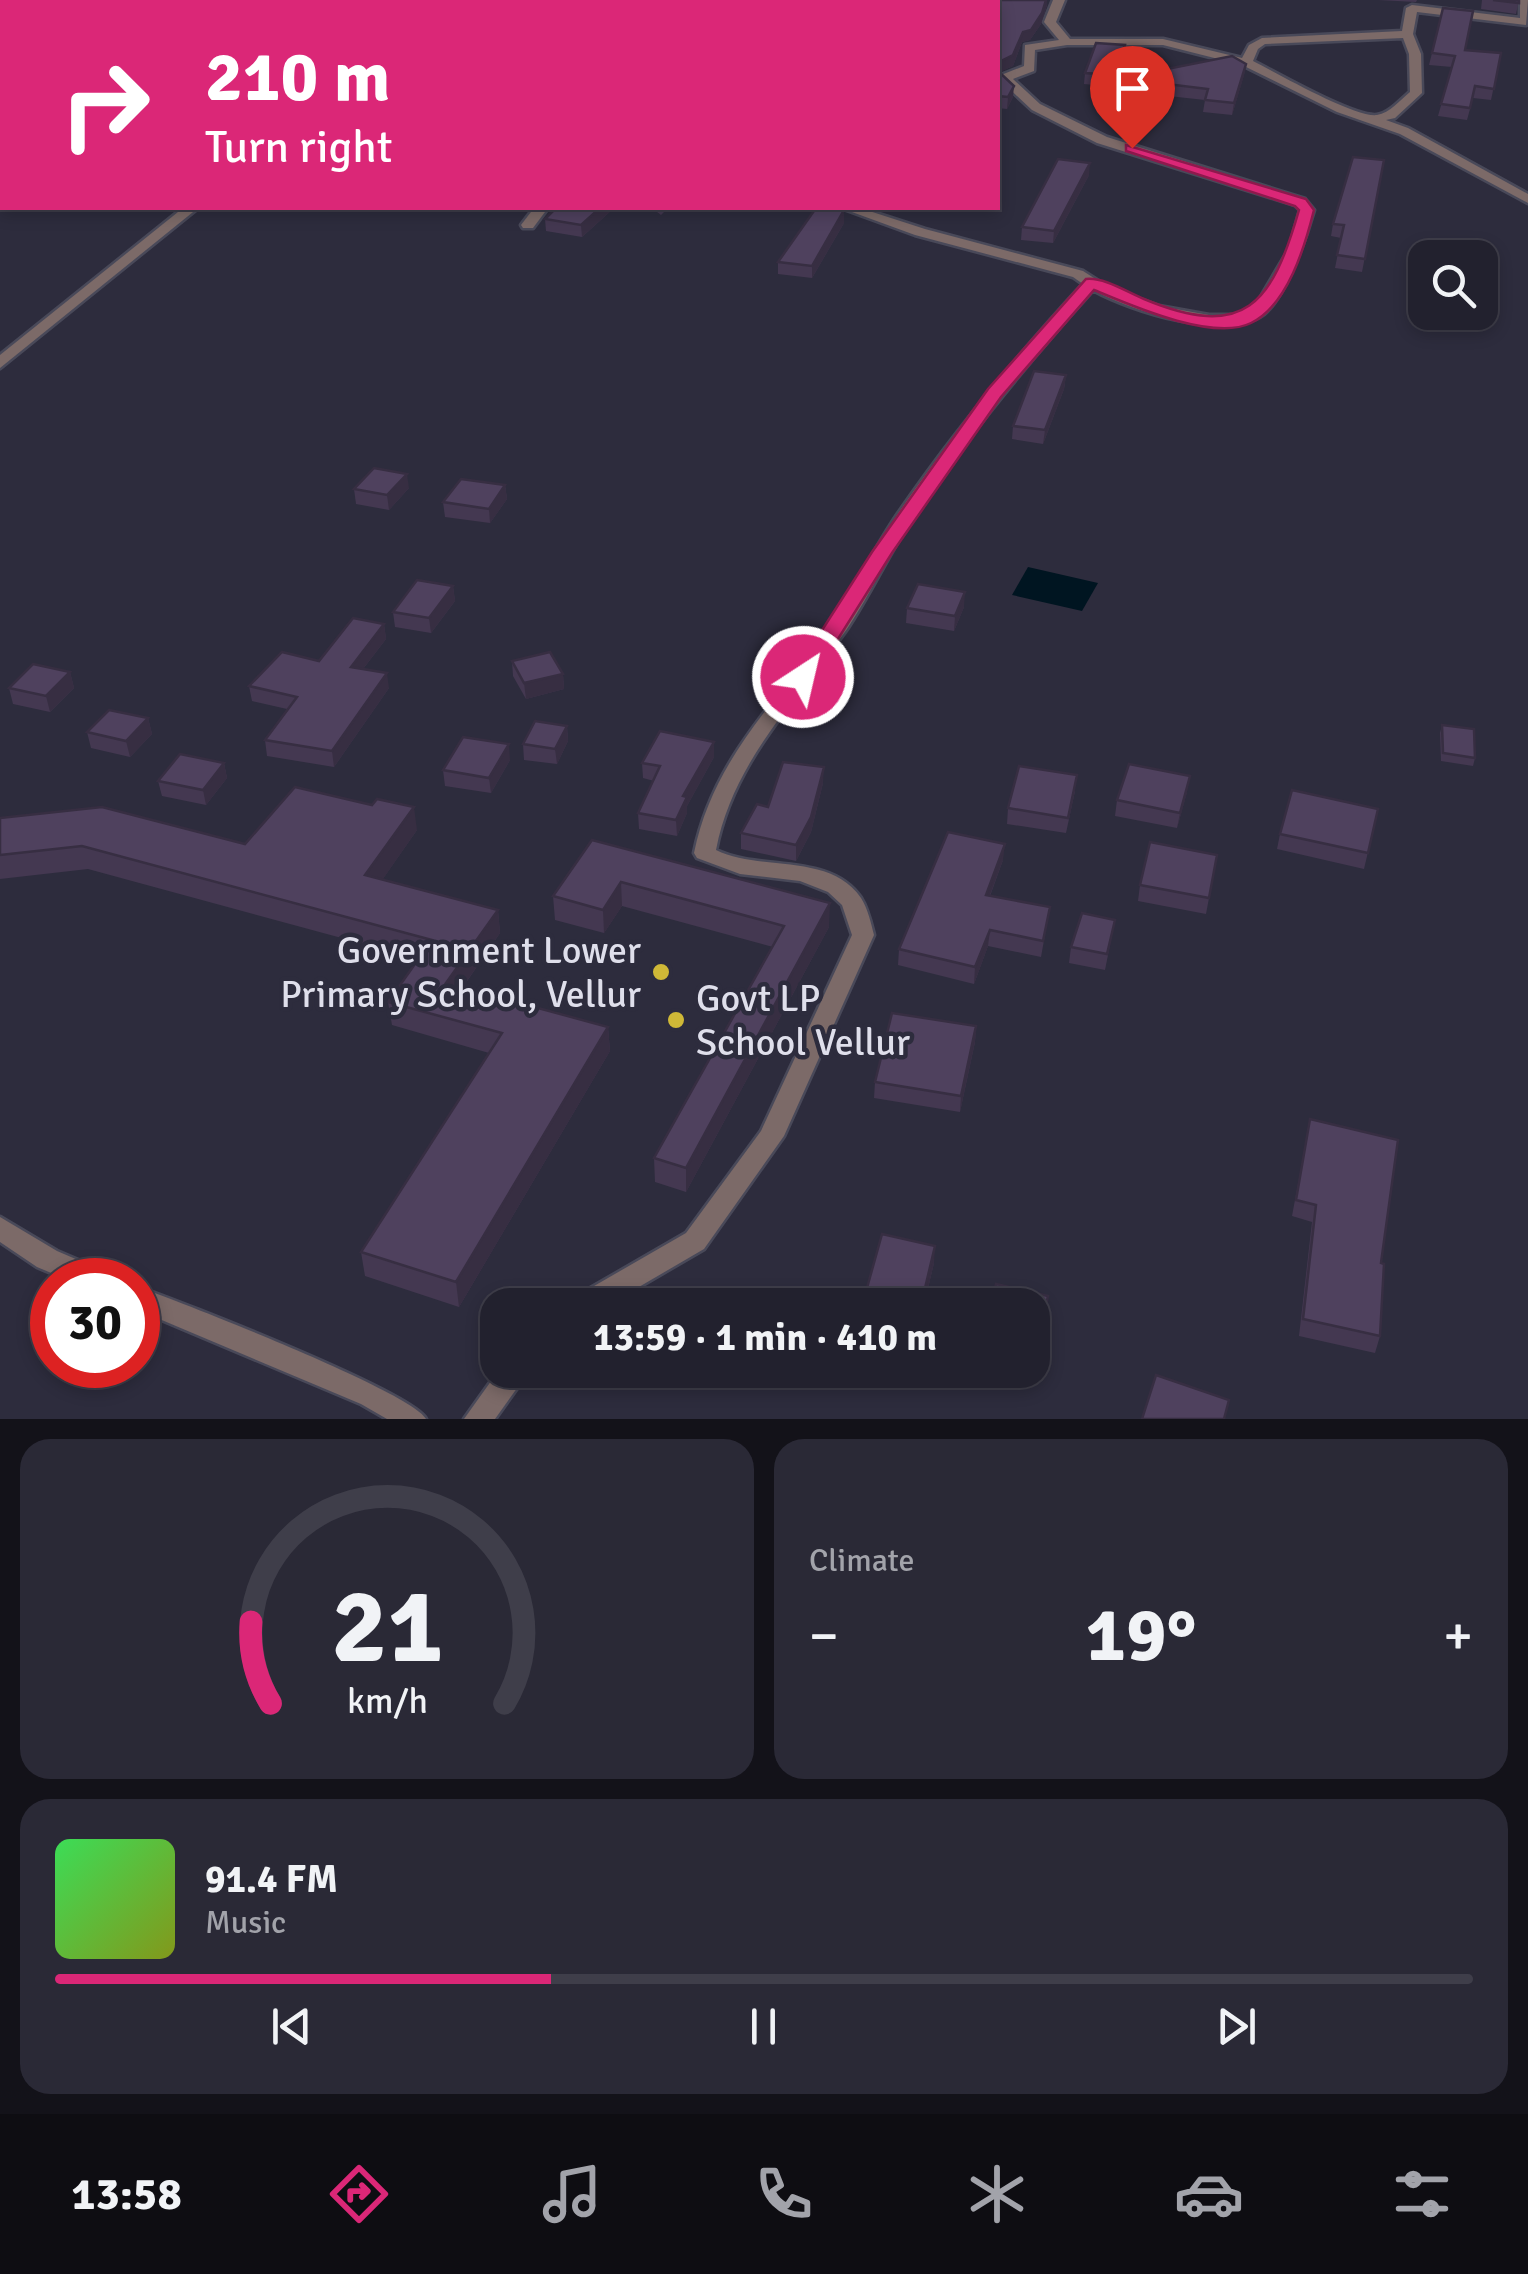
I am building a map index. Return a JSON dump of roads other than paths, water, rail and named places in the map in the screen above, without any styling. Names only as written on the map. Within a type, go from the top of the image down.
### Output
[{"type":"street","points":[[1059,0],[1050,22],[1067,42]]},
{"type":"street","points":[[1373,120],[1392,116],[1416,93],[1415,54],[1407,34],[1412,8],[1526,22],[1526,0]]},
{"type":"street","points":[[1246,62],[1253,47],[1262,41],[1407,34]]},
{"type":"street","points":[[1001,78],[1030,68],[1028,47],[1067,42],[1163,42],[1246,62],[1404,131],[1528,199]]},
{"type":"street","points":[[854,210],[920,232],[1078,274],[1155,310],[1209,320],[1244,320],[1262,308],[1296,248],[1306,210],[1300,202],[1102,140],[1036,107],[1001,78]]},
{"type":"street","points":[[0,363],[189,210]]},
{"type":"street","points":[[528,225],[539,210]]},
{"type":"street","points":[[614,1288],[695,1241],[771,1136],[863,936],[852,900],[828,881],[722,865],[705,852],[708,825],[749,750],[842,621],[882,552],[946,460],[994,393],[1092,283]]},
{"type":"street","points":[[0,1228],[45,1258]]},
{"type":"street","points":[[160,1307],[371,1395],[412,1419]]},
{"type":"street","points":[[478,1419],[502,1388]]},
{"type":"water","points":[[1028,567],[1098,583],[1082,611],[1012,595]]},
{"type":"place","name":"Government Lower Primary School, Vellur","points":[[661,972]]},
{"type":"place","name":"Govt LP School Vellur","points":[[676,1020]]}]
